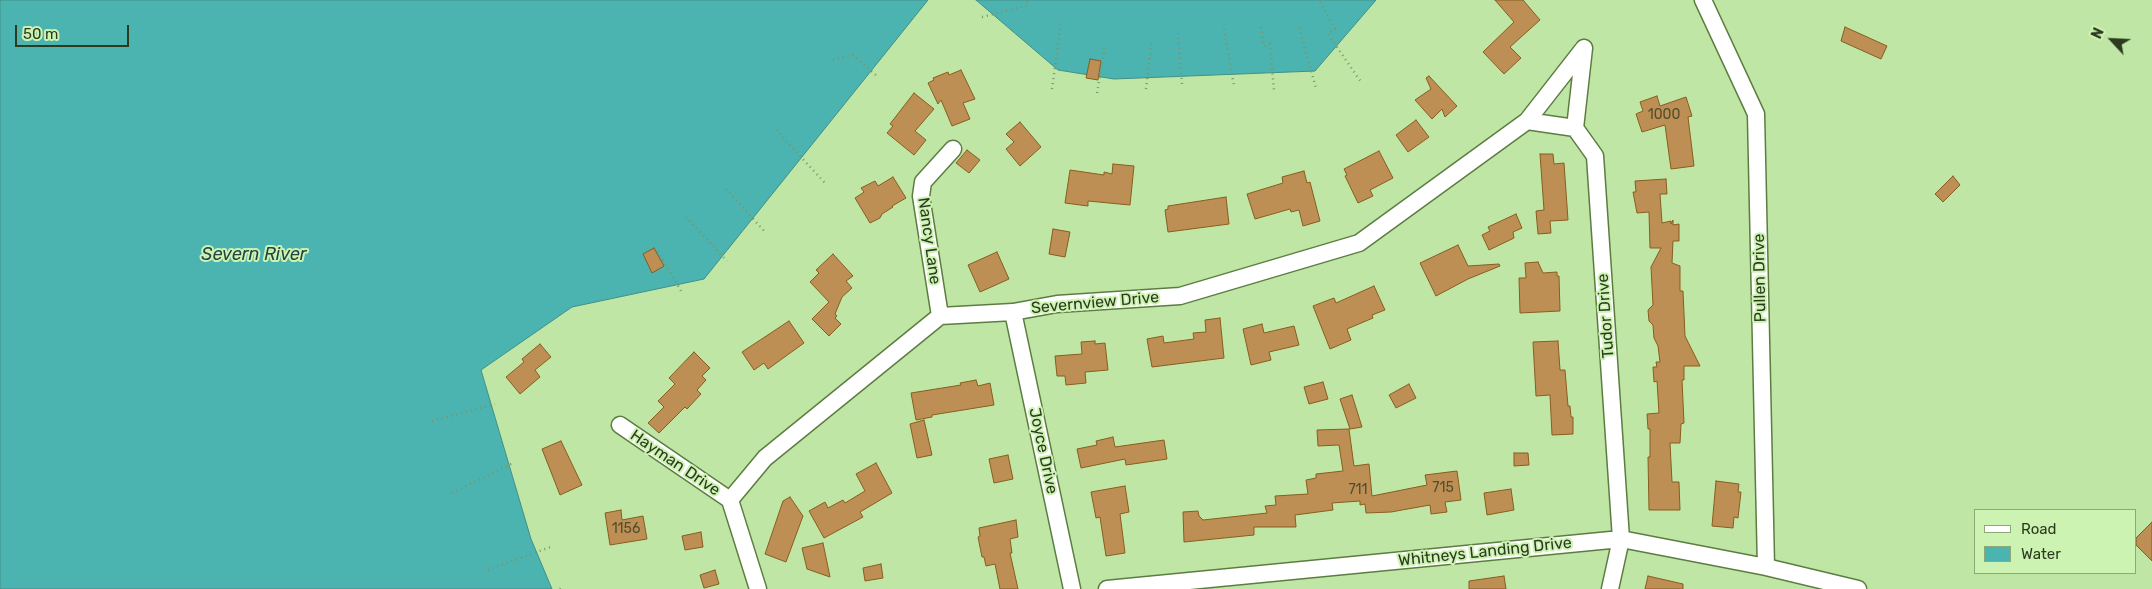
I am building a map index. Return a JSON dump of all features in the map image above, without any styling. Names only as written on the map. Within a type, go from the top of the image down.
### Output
[{"type":"street","name":"Pullen Drive","points":[[1703,0],[1756,114],[1766,567]]},
{"type":"street","name":"Severnview Drive","points":[[940,316],[1013,312],[1058,304],[1180,296],[1359,243],[1528,121],[1584,48],[1575,128]]},
{"type":"street","points":[[1528,121],[1575,128]]},
{"type":"street","name":"Tudor Drive","points":[[1575,128],[1595,156],[1621,539],[1610,589]]},
{"type":"street","name":"Nancy Lane","points":[[940,316],[921,196],[923,182],[953,148]]},
{"type":"street","name":"Joyce Drive","points":[[1013,312],[1072,589]]},
{"type":"street","points":[[758,589],[730,500],[765,458],[940,316]]},
{"type":"street","name":"Hayman Drive","points":[[620,425],[730,500]]},
{"type":"street","name":"Whitneys Landing Drive","points":[[1108,589],[1621,539],[1766,567],[1858,589]]},
{"type":"path","points":[[982,17],[1028,5],[1026,0]]},
{"type":"path","points":[[1320,2],[1335,29],[1328,34],[1361,82]]},
{"type":"path","points":[[1052,90],[1061,23]]},
{"type":"path","points":[[1261,27],[1264,46],[1270,44],[1274,90]]},
{"type":"path","points":[[1299,28],[1316,88]]},
{"type":"path","points":[[1224,29],[1234,86]]},
{"type":"path","points":[[1178,33],[1182,84]]},
{"type":"path","points":[[1146,89],[1152,39]]},
{"type":"path","points":[[1097,93],[1104,45]]},
{"type":"path","points":[[833,60],[853,55],[878,77]]},
{"type":"path","points":[[776,130],[825,182]]},
{"type":"path","points":[[726,189],[766,233]]},
{"type":"path","points":[[686,217],[726,261]]},
{"type":"path","points":[[658,251],[680,291]]},
{"type":"path","points":[[432,421],[495,404]]},
{"type":"path","points":[[452,492],[513,463]]},
{"type":"path","points":[[488,570],[553,546]]},
{"type":"water","name":"Severn River","points":[[0,0],[928,0],[704,279],[572,307],[481,370],[531,539],[552,589],[0,589]]},
{"type":"water","points":[[976,0],[1376,0],[1315,71],[1114,79],[1058,70]]},
{"type":"building","points":[[1495,0],[1523,0],[1540,20],[1510,47],[1521,58],[1504,74],[1483,52],[1514,22]]},
{"type":"building","points":[[1845,27],[1887,46],[1881,59],[1841,41]]},
{"type":"building","points":[[1090,59],[1101,61],[1098,80],[1086,78]]},
{"type":"building","points":[[961,70],[975,99],[963,103],[970,119],[952,126],[941,100],[938,104],[928,83],[934,80],[933,78],[948,72],[949,75]]},
{"type":"building","points":[[1429,76],[1457,106],[1445,117],[1442,109],[1432,119],[1415,100],[1431,89],[1426,78]]},
{"type":"building","points":[[914,93],[934,109],[915,131],[926,140],[914,155],[887,133],[893,126],[890,124]]},
{"type":"building","points":[[1657,96],[1660,106],[1686,97],[1692,116],[1688,117],[1694,166],[1671,169],[1665,125],[1642,132],[1636,114],[1643,111],[1640,102]]},
{"type":"building","points":[[1416,120],[1429,137],[1408,152],[1396,135]]},
{"type":"building","points":[[1020,122],[1041,147],[1020,166],[1006,149],[1014,142],[1006,134]]},
{"type":"building","points":[[967,150],[980,160],[969,173],[956,163]]},
{"type":"building","points":[[1379,151],[1393,178],[1370,190],[1373,196],[1358,203],[1345,176],[1347,175],[1344,169]]},
{"type":"building","points":[[1540,154],[1553,154],[1554,164],[1564,163],[1568,220],[1550,221],[1551,233],[1538,234],[1536,211],[1544,210]]},
{"type":"building","points":[[1113,164],[1134,166],[1130,205],[1088,201],[1088,206],[1065,203],[1070,170],[1104,175],[1104,172],[1112,174]]},
{"type":"building","points":[[1304,171],[1307,183],[1310,182],[1320,221],[1303,226],[1299,210],[1291,212],[1290,209],[1255,219],[1247,194],[1283,183],[1282,177]]},
{"type":"building","points":[[1953,176],[1960,185],[1943,202],[1935,194]]},
{"type":"building","points":[[893,177],[906,198],[892,206],[880,218],[870,223],[855,198],[864,192],[861,188],[875,181],[878,186]]},
{"type":"building","points":[[1666,179],[1667,194],[1660,194],[1662,223],[1671,221],[1671,224],[1673,220],[1673,225],[1679,224],[1679,241],[1673,241],[1672,263],[1680,266],[1680,291],[1683,291],[1685,336],[1700,366],[1684,366],[1684,380],[1682,380],[1684,423],[1681,424],[1680,443],[1670,443],[1672,482],[1679,482],[1680,510],[1649,510],[1648,457],[1650,457],[1650,429],[1648,429],[1647,414],[1659,413],[1657,381],[1654,382],[1653,367],[1657,367],[1656,362],[1660,362],[1658,346],[1654,338],[1653,325],[1649,321],[1648,310],[1653,305],[1651,267],[1661,248],[1650,248],[1649,212],[1637,213],[1633,192],[1636,192],[1635,181]]},
{"type":"building","points":[[1226,197],[1229,224],[1168,232],[1165,210],[1168,209],[1168,206]]},
{"type":"building","points":[[1516,214],[1522,228],[1513,232],[1514,238],[1489,250],[1482,235],[1490,231],[1488,227]]},
{"type":"building","points":[[1053,229],[1070,232],[1065,257],[1049,254]]},
{"type":"building","points":[[1458,245],[1468,266],[1499,264],[1500,266],[1468,279],[1436,296],[1420,263]]},
{"type":"building","points":[[654,248],[664,266],[652,273],[643,254]]},
{"type":"building","points":[[997,252],[1009,279],[980,292],[968,265]]},
{"type":"building","points":[[833,254],[853,276],[846,281],[852,288],[842,297],[835,314],[837,316],[835,318],[841,324],[829,336],[812,319],[829,302],[810,282],[819,273],[816,270]]},
{"type":"building","points":[[1538,262],[1543,273],[1557,272],[1557,276],[1559,276],[1560,311],[1520,313],[1519,278],[1526,278],[1525,263]]},
{"type":"building","points":[[1374,286],[1385,310],[1372,315],[1373,318],[1347,329],[1351,340],[1330,349],[1313,306],[1334,298],[1336,303]]},
{"type":"building","points":[[1220,318],[1224,358],[1152,367],[1147,339],[1163,336],[1164,343],[1194,339],[1193,333],[1206,332],[1205,320]]},
{"type":"building","points":[[789,321],[804,343],[768,369],[764,363],[754,370],[742,352]]},
{"type":"building","points":[[1262,324],[1264,333],[1294,326],[1299,345],[1269,352],[1271,360],[1251,365],[1243,329]]},
{"type":"building","points":[[1095,341],[1095,344],[1105,343],[1108,370],[1085,372],[1086,383],[1066,385],[1065,376],[1057,376],[1055,356],[1082,354],[1081,342]]},
{"type":"building","points":[[1558,341],[1560,370],[1565,370],[1568,406],[1570,406],[1571,417],[1573,417],[1573,434],[1552,435],[1550,395],[1536,396],[1533,342]]},
{"type":"building","points":[[540,344],[551,357],[535,370],[540,377],[520,394],[506,377],[524,362],[522,359]]},
{"type":"building","points":[[694,352],[710,368],[702,376],[706,380],[697,390],[701,394],[659,433],[648,423],[664,407],[658,401],[675,384],[669,378]]},
{"type":"building","points":[[976,380],[978,386],[990,383],[994,405],[932,415],[932,417],[916,420],[911,393],[961,385],[960,383]]},
{"type":"building","points":[[1323,382],[1328,399],[1309,404],[1304,387]]},
{"type":"building","points":[[1409,384],[1416,398],[1396,408],[1389,395]]},
{"type":"building","points":[[1352,395],[1362,427],[1350,429],[1340,399]]},
{"type":"building","points":[[924,420],[932,455],[917,458],[910,424]]},
{"type":"building","points":[[1349,429],[1354,466],[1369,464],[1372,496],[1427,485],[1425,475],[1457,471],[1461,500],[1445,502],[1447,512],[1431,514],[1430,505],[1391,512],[1366,513],[1365,504],[1360,505],[1360,501],[1332,503],[1333,510],[1295,515],[1296,527],[1254,527],[1254,535],[1184,542],[1183,512],[1198,511],[1199,516],[1203,520],[1267,513],[1265,506],[1276,505],[1275,496],[1308,494],[1306,480],[1316,478],[1316,474],[1343,471],[1339,445],[1318,446],[1317,430]]},
{"type":"building","points":[[1113,437],[1115,447],[1164,440],[1167,459],[1126,465],[1125,459],[1081,468],[1077,449],[1097,445],[1096,441]]},
{"type":"building","points":[[561,441],[582,485],[560,495],[542,449]]},
{"type":"building","points":[[1514,453],[1528,453],[1529,465],[1514,466]]},
{"type":"building","points":[[1008,455],[1013,479],[994,483],[989,459]]},
{"type":"building","points":[[876,463],[892,493],[860,512],[863,517],[824,538],[809,511],[825,502],[828,508],[843,500],[845,503],[865,491],[856,474]]},
{"type":"building","points":[[1716,481],[1739,484],[1738,492],[1741,492],[1738,518],[1734,517],[1733,528],[1712,526]]},
{"type":"building","points":[[1125,486],[1129,512],[1120,514],[1125,553],[1106,556],[1100,517],[1096,518],[1091,492]]},
{"type":"building","points":[[1511,489],[1514,510],[1487,515],[1484,493]]},
{"type":"building","points":[[790,497],[803,516],[786,562],[765,554],[783,501]]},
{"type":"building","points":[[621,510],[622,520],[643,516],[647,539],[610,545],[605,513]]},
{"type":"building","points":[[1016,520],[1018,537],[1010,539],[1012,553],[1010,553],[1018,589],[1000,589],[995,564],[986,566],[984,557],[982,557],[978,537],[980,536],[979,528]]},
{"type":"building","points":[[2152,522],[2152,561],[2137,546],[2137,537]]},
{"type":"building","points":[[701,532],[703,547],[685,550],[682,536]]},
{"type":"building","points":[[823,543],[830,577],[807,569],[802,548]]},
{"type":"building","points":[[881,564],[883,578],[865,581],[863,568]]},
{"type":"building","points":[[715,570],[719,584],[704,588],[700,575]]},
{"type":"building","points":[[1504,576],[1506,589],[1469,589],[1469,581]]},
{"type":"building","points":[[1648,576],[1683,584],[1683,589],[1645,589]]}]
